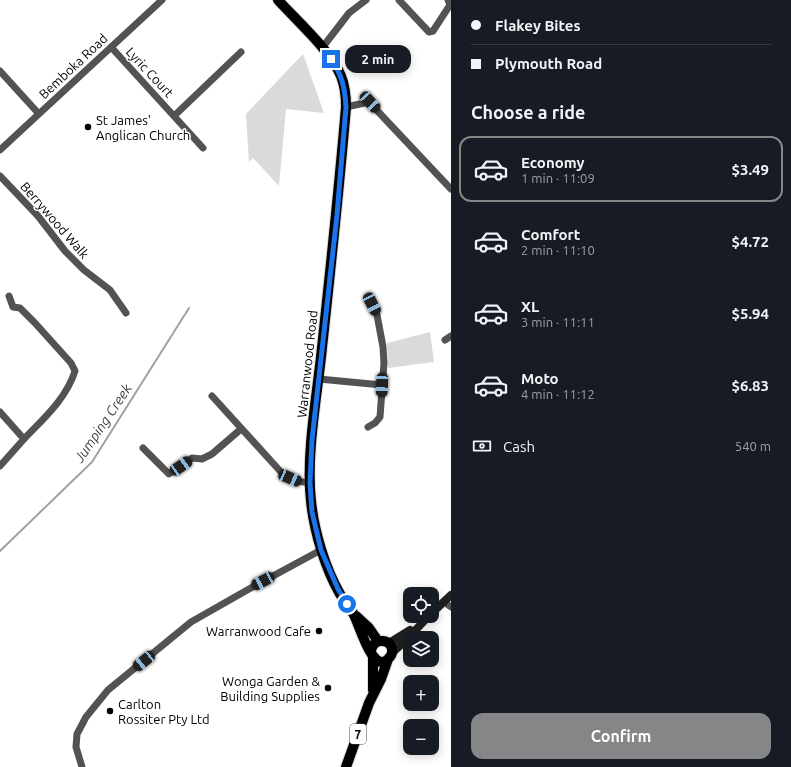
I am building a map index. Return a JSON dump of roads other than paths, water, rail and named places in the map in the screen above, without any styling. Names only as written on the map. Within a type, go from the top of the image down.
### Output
[{"type":"main road","name":"7","points":[[278,0],[322,48],[336,66],[345,90],[346,107]]},
{"type":"main road","name":"Warranwood Road","points":[[346,107],[337,215],[312,440],[310,483],[313,515],[321,550],[338,589],[354,615],[364,640],[372,654]]},
{"type":"main road","points":[[447,604],[451,595]]},
{"type":"main road","name":"Warranwood Road","points":[[354,615],[369,628],[378,641]]},
{"type":"main road","points":[[389,643],[400,638],[421,623]]},
{"type":"main road","points":[[390,656],[392,650],[389,643],[382,640],[373,645],[372,654],[382,662],[390,656],[421,623]]},
{"type":"main road","name":"7","points":[[372,654],[373,692]]},
{"type":"main road","name":"7","points":[[346,767],[373,692],[381,679],[390,656]]},
{"type":"street","name":"Bemboka Road","points":[[0,150],[162,0]]},
{"type":"street","points":[[322,48],[350,13],[366,0]]},
{"type":"street","points":[[399,0],[429,32],[433,31],[440,22],[450,5],[448,0]]},
{"type":"street","name":"Lyric Court","points":[[111,47],[203,148]]},
{"type":"street","points":[[174,116],[241,52]]},
{"type":"street","points":[[0,71],[39,114]]},
{"type":"street","points":[[346,107],[370,102],[451,189]]},
{"type":"street","name":"Berrywood Walk","points":[[0,176],[38,216],[65,251],[84,270],[110,290],[126,313]]},
{"type":"street","points":[[0,466],[60,401],[72,380],[75,371],[71,363],[35,323],[20,308],[12,307],[9,296]]},
{"type":"street","points":[[368,427],[375,423],[380,417],[384,363],[383,347],[377,315],[372,304]]},
{"type":"street","points":[[319,378],[382,385]]},
{"type":"street","points":[[212,396],[281,472],[298,482],[310,483]]},
{"type":"street","points":[[0,412],[24,439]]},
{"type":"street","points":[[143,448],[169,474],[192,458],[202,459],[212,454],[241,429]]},
{"type":"street","points":[[82,767],[76,748],[77,734],[86,717],[108,690],[191,622],[249,588],[321,550]]},
{"type":"waterway","name":"Jumping Creek","points":[[0,551],[92,462],[189,308]]},
{"type":"place","name":"St James' Anglican Church","points":[[88,127]]},
{"type":"place","name":"Warranwood Cafe","points":[[319,631]]},
{"type":"place","name":"Wonga Garden & Building Supplies","points":[[328,688]]},
{"type":"place","name":"Carlton Rossiter Pty Ltd","points":[[110,711]]}]
